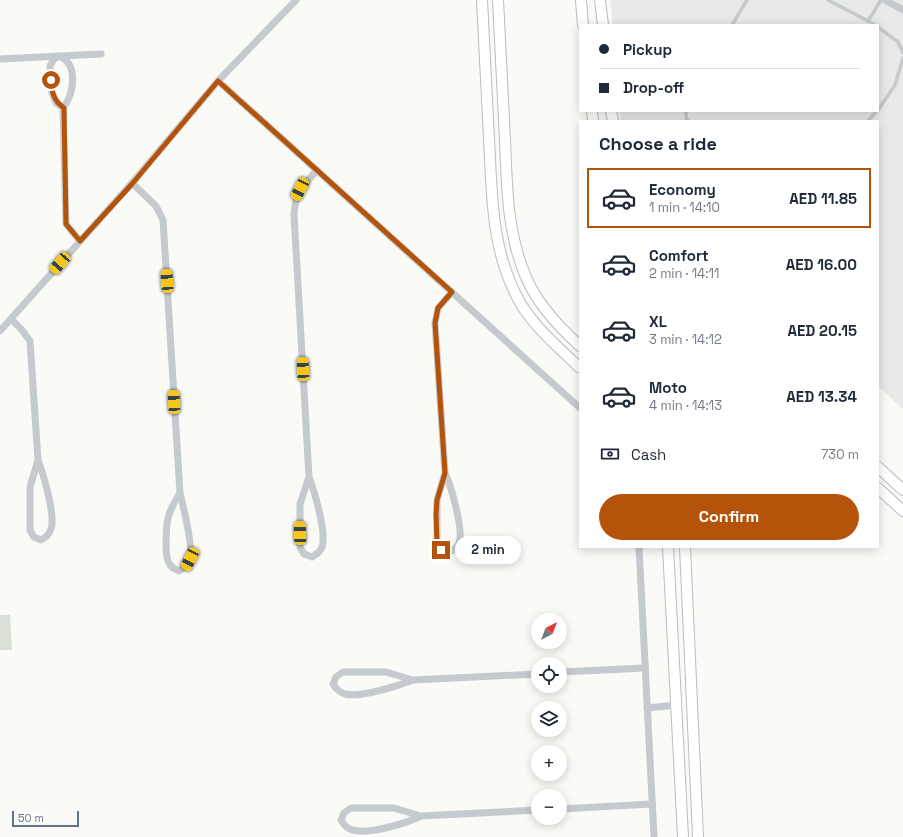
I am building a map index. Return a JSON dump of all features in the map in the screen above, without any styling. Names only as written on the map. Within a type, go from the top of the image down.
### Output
[{"type":"main road","points":[[482,0],[492,204],[496,240],[502,262],[515,293],[532,319],[579,367]]},
{"type":"main road","points":[[498,0],[508,202],[516,250],[526,278],[536,297],[579,345]]},
{"type":"main road","points":[[581,0],[583,24]]},
{"type":"main road","points":[[600,0],[603,24]]},
{"type":"main road","points":[[879,468],[903,490]]},
{"type":"main road","points":[[879,489],[903,511]]},
{"type":"main road","points":[[668,548],[683,837]]},
{"type":"main road","points":[[685,548],[698,837]]},
{"type":"main road","points":[[670,571],[686,570]]},
{"type":"street","points":[[0,331],[132,184],[218,81],[296,0]]},
{"type":"street","points":[[885,0],[903,10]]},
{"type":"street","points":[[0,59],[101,54]]},
{"type":"street","points":[[59,56],[66,59],[71,66],[72,93],[64,108],[66,224],[80,241]]},
{"type":"street","points":[[59,56],[54,59],[50,66],[52,93],[56,103],[64,108]]},
{"type":"street","points":[[218,81],[579,407]]},
{"type":"street","points":[[309,477],[300,504],[300,548],[304,554],[312,557],[319,553],[323,545],[316,493],[309,477],[294,207],[295,200],[300,189],[317,170]]},
{"type":"street","points":[[132,184],[156,206],[163,220],[180,493],[187,530],[190,559],[186,567],[179,571],[172,568],[168,561],[167,532],[168,518],[180,493]]},
{"type":"street","points":[[445,473],[437,500],[437,544],[441,550],[449,554],[456,549],[460,541],[452,489],[445,473],[435,323],[438,308],[452,292]]},
{"type":"street","points":[[12,319],[30,341],[38,460],[45,476],[52,528],[48,536],[41,540],[34,537],[30,530],[30,487],[38,460]]},
{"type":"street","points":[[639,548],[654,837]]},
{"type":"street","points":[[567,672],[645,668]]},
{"type":"street","points":[[413,680],[397,687],[375,692],[346,694],[338,691],[333,684],[336,677],[343,672],[386,672],[413,680],[531,674]]},
{"type":"street","points":[[647,708],[677,705]]},
{"type":"street","points":[[567,809],[652,804]]},
{"type":"street","points":[[421,816],[405,823],[383,828],[354,831],[346,827],[341,820],[344,813],[351,808],[394,808],[421,816],[531,810]]},
{"type":"lane","points":[[733,24],[747,0]]},
{"type":"lane","points":[[828,0],[873,24]]},
{"type":"lane","points":[[868,21],[881,0]]},
{"type":"lane","points":[[879,28],[898,42],[903,53]]},
{"type":"lane","points":[[879,109],[895,85],[903,58]]},
{"type":"lane","points":[[869,120],[876,112]]},
{"type":"shaded area","points":[[610,0],[903,0],[903,409],[879,387],[879,120],[621,120],[620,112],[879,112],[879,24],[613,24]]},
{"type":"shaded area","points":[[0,615],[10,615],[12,650],[0,650]]},
{"type":"route","points":[[51,80],[52,93],[56,103],[64,108],[66,224],[80,241],[132,184],[218,81],[452,292],[438,308],[435,323],[445,473],[437,500],[436,514],[437,544],[441,550]]}]
